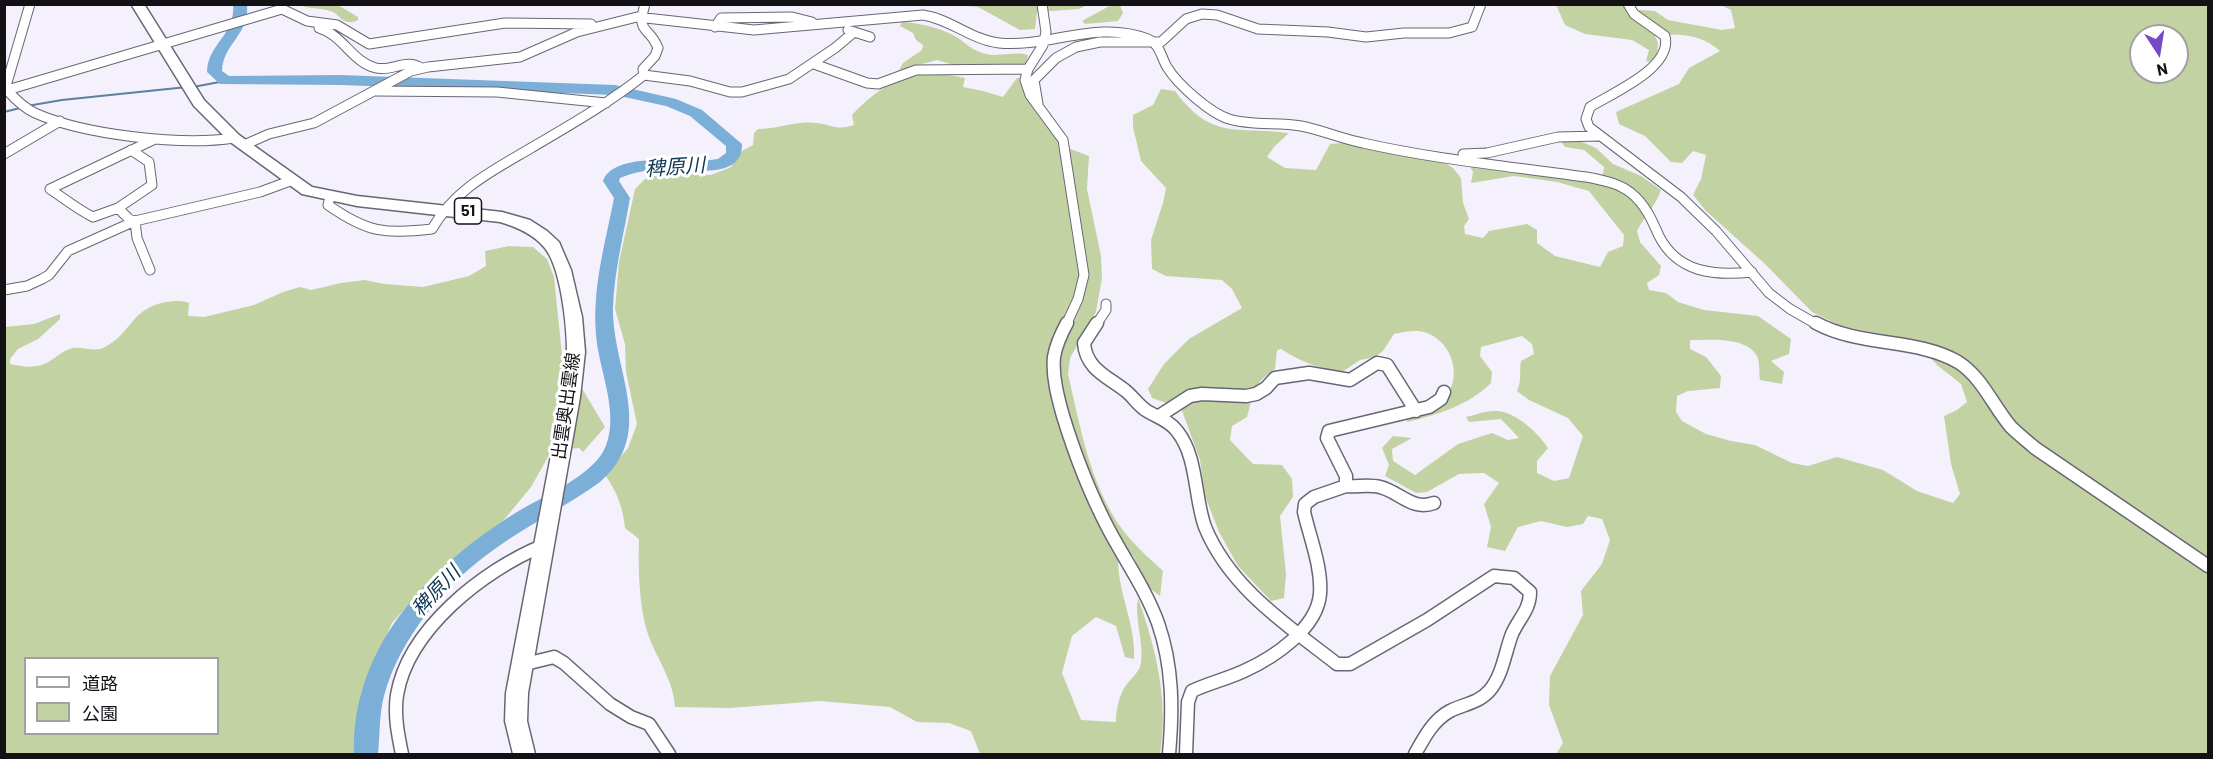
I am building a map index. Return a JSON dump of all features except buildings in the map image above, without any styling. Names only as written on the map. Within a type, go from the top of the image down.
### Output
[{"type":"main road","name":"出雲奥出雲線","points":[[137,4],[188,88],[212,118],[239,142],[290,181],[307,191],[330,197],[502,217],[525,224],[553,246],[563,270],[573,317],[576,352],[571,397],[521,665],[516,721],[524,754]]},
{"type":"street","points":[[6,90],[30,4]]},
{"type":"street","points":[[644,75],[643,69],[656,57],[659,50],[658,42],[642,28],[639,17],[645,4]]},
{"type":"street","points":[[1042,4],[1045,38],[1028,69],[1025,80],[1026,88],[1063,140],[1084,274],[1083,288],[1058,343],[1054,368],[1077,457],[1112,534],[1132,567],[1161,634],[1173,701],[1169,754]]},
{"type":"street","points":[[1220,4],[1223,15]]},
{"type":"street","points":[[1038,105],[1034,80],[1056,57],[1069,49],[1092,43],[1156,43],[1175,31],[1189,16],[1223,15],[1245,26],[1372,37],[1407,33],[1457,33],[1472,27],[1481,4]]},
{"type":"street","points":[[1628,4],[1635,14],[1661,30],[1667,41],[1658,63],[1590,107],[1587,113],[1587,124],[1599,136],[1681,197],[1716,231],[1769,292],[1791,309],[1823,327],[1847,336],[1941,354],[1959,363],[1972,373],[2011,427],[2035,448],[2208,566]]},
{"type":"street","points":[[6,90],[226,26],[282,7],[315,27],[333,32],[342,39],[353,54],[374,68],[390,69],[410,63],[420,69]]},
{"type":"street","points":[[6,90],[26,107],[46,117],[155,138],[203,143],[239,142],[314,123],[403,75],[420,69],[520,57],[596,26],[627,18],[639,17],[754,30],[923,15],[937,17],[983,39],[1012,44],[1084,32],[1104,31],[1146,38],[1156,43],[1168,69],[1217,115],[1248,123],[1301,126],[1362,143],[1592,178],[1611,183],[1629,190],[1641,201],[1651,215],[1667,249],[1677,260],[1692,268],[1716,274],[1752,272]]},
{"type":"street","points":[[307,21],[337,25],[369,44],[505,23],[596,26]]},
{"type":"street","points":[[832,22],[870,37]]},
{"type":"street","points":[[330,197],[328,205],[354,224],[367,230],[432,229],[444,209],[470,184],[616,97],[644,75],[690,81],[730,92],[742,92],[789,79],[814,64],[855,32]]},
{"type":"street","points":[[814,64],[867,83],[878,84],[916,70],[1028,69]]},
{"type":"street","points":[[378,89],[497,92],[606,103]]},
{"type":"street","points":[[4,154],[60,120]]},
{"type":"street","points":[[1448,157],[1487,153],[1558,137],[1599,136]]},
{"type":"street","points":[[131,150],[149,159],[152,164],[152,185],[118,208],[93,217],[72,206],[70,202],[50,189],[155,138]]},
{"type":"street","points":[[4,290],[27,286],[42,279],[49,275],[68,251],[135,221],[260,192],[290,181]]},
{"type":"street","points":[[118,208],[129,219],[135,221]]},
{"type":"street","points":[[135,221],[137,238],[150,270]]},
{"type":"street","points":[[1106,304],[1106,310],[1084,343],[1086,358],[1097,370],[1127,392],[1143,409],[1159,417],[1179,432],[1185,446],[1206,529],[1224,561],[1249,592],[1337,664],[1350,664],[1427,620],[1494,576],[1506,574],[1530,591],[1531,605],[1515,629],[1503,666],[1488,693],[1475,703],[1455,708],[1442,716],[1426,733],[1415,754]]},
{"type":"street","points":[[1159,417],[1188,396],[1201,394],[1255,396],[1266,391],[1275,378],[1309,373],[1350,380],[1377,363],[1387,365],[1416,411]]},
{"type":"street","points":[[1346,486],[1346,476],[1327,438],[1329,431],[1416,411],[1441,399],[1444,392]]},
{"type":"street","points":[[1186,754],[1188,702],[1192,691],[1246,670],[1268,657],[1310,621],[1318,602],[1318,578],[1304,512],[1305,504],[1314,497],[1346,486],[1381,487],[1413,504],[1428,506],[1434,503]]},
{"type":"street","points":[[402,754],[397,729],[398,688],[414,652],[459,598],[545,536]]},
{"type":"street","points":[[521,665],[554,657],[564,663],[610,704],[630,717],[649,724],[669,754]]},
{"type":"green space","points":[[1113,4],[1120,5],[1123,13],[1118,21],[1085,24],[1082,21]]},
{"type":"green space","points":[[300,5],[338,5],[358,17],[358,20],[347,22],[329,10]]},
{"type":"green space","points":[[957,5],[1087,5],[1079,9],[1037,12],[1035,29],[1020,30],[978,7]]},
{"type":"green space","points":[[1556,5],[1621,5],[1628,9],[1655,11],[1668,20],[1722,30],[1735,28],[1731,10],[1721,5],[2208,5],[2208,754],[1556,754],[1563,743],[1549,705],[1550,676],[1583,615],[1581,591],[1602,564],[1610,540],[1602,519],[1588,516],[1583,524],[1567,527],[1541,521],[1518,527],[1505,551],[1487,547],[1491,527],[1484,504],[1499,483],[1484,473],[1459,474],[1427,492],[1416,493],[1385,476],[1389,465],[1382,448],[1393,436],[1412,438],[1392,449],[1393,461],[1415,475],[1458,444],[1492,433],[1508,440],[1519,438],[1501,419],[1469,422],[1466,417],[1501,411],[1525,423],[1548,448],[1537,461],[1537,473],[1554,481],[1569,478],[1583,436],[1568,418],[1529,400],[1517,391],[1521,361],[1534,354],[1532,344],[1522,336],[1481,347],[1480,356],[1492,372],[1491,383],[1482,391],[1452,408],[1407,422],[1406,417],[1441,402],[1450,391],[1453,381],[1454,372],[1449,353],[1436,338],[1427,333],[1410,331],[1394,334],[1383,351],[1375,357],[1360,360],[1342,372],[1317,366],[1281,349],[1277,350],[1275,369],[1258,384],[1247,417],[1232,426],[1230,440],[1253,464],[1282,465],[1292,479],[1293,497],[1280,516],[1286,574],[1284,598],[1271,601],[1238,566],[1219,532],[1205,496],[1200,460],[1181,408],[1152,398],[1148,389],[1164,364],[1189,339],[1242,308],[1232,289],[1222,280],[1166,276],[1152,269],[1151,240],[1166,188],[1141,161],[1133,127],[1133,115],[1153,105],[1161,89],[1175,91],[1188,107],[1213,124],[1239,130],[1289,133],[1267,157],[1285,168],[1316,170],[1330,144],[1343,143],[1386,153],[1442,161],[1453,168],[1461,178],[1463,203],[1469,219],[1464,226],[1465,234],[1483,238],[1489,231],[1527,224],[1537,230],[1537,243],[1555,256],[1600,267],[1608,252],[1623,246],[1624,235],[1589,191],[1557,182],[1514,176],[1471,183],[1473,172],[1468,163],[1587,180],[1603,174],[1604,167],[1584,150],[1565,147],[1560,140],[1582,142],[1596,148],[1613,164],[1641,176],[1661,190],[1637,231],[1640,242],[1661,266],[1659,275],[1647,283],[1649,290],[1666,293],[1678,302],[1704,310],[1758,316],[1791,339],[1789,354],[1771,361],[1784,372],[1782,384],[1760,380],[1757,356],[1745,345],[1717,340],[1690,340],[1690,349],[1706,357],[1721,376],[1720,388],[1688,391],[1677,396],[1676,412],[1682,421],[1706,434],[1755,445],[1792,463],[1808,466],[1837,457],[1883,470],[1917,491],[1953,503],[1960,494],[1951,464],[1944,416],[1967,402],[1961,384],[1937,365],[1917,344],[1896,337],[1841,326],[1812,312],[1765,264],[1706,211],[1693,195],[1701,179],[1706,155],[1693,151],[1682,163],[1671,162],[1645,136],[1619,124],[1616,112],[1679,84],[1689,68],[1720,51],[1706,41],[1690,36],[1672,34],[1655,36],[1658,43],[1657,55],[1650,62],[1646,61],[1649,50],[1632,40],[1585,34],[1565,25]]},
{"type":"green space","points":[[902,22],[941,30],[986,54],[1028,55],[1026,65],[960,67],[937,60],[899,70],[903,63],[922,50],[923,45],[916,40],[913,33],[900,26]]},
{"type":"green space","points":[[926,74],[965,78],[963,87],[1003,97],[1017,78],[1022,78],[1028,96],[1060,145],[1089,156],[1087,189],[1101,256],[1102,278],[1096,312],[1070,358],[1068,374],[1089,460],[1106,502],[1130,539],[1163,571],[1160,596],[1148,587],[1133,555],[1118,562],[1134,646],[1134,659],[1125,657],[1116,626],[1096,617],[1072,636],[1062,673],[1081,720],[1116,722],[1121,694],[1141,663],[1138,598],[1155,656],[1162,695],[1160,754],[980,754],[971,731],[949,723],[917,722],[890,707],[820,701],[730,708],[675,707],[669,680],[649,637],[641,602],[639,539],[625,528],[619,500],[605,475],[628,448],[637,424],[626,372],[625,344],[615,309],[619,262],[635,189],[645,179],[665,173],[711,175],[731,167],[742,151],[753,145],[754,133],[758,129],[802,123],[816,123],[838,128],[854,125],[852,115],[868,99],[894,82]]},
{"type":"green space","points":[[509,246],[533,247],[547,259],[554,277],[562,355],[605,427],[583,452],[579,448],[552,450],[531,487],[503,521],[438,572],[392,623],[361,693],[355,754],[5,754],[5,327],[34,324],[60,314],[60,319],[38,339],[18,349],[10,359],[10,364],[35,366],[45,364],[69,349],[101,349],[121,335],[138,315],[154,305],[166,302],[189,303],[188,316],[204,317],[254,305],[300,287],[311,290],[365,280],[423,287],[469,276],[486,266],[485,251]]},
{"type":"waterway","name":"稗原川","points":[[240,4],[239,24],[215,62],[214,72],[225,81],[340,80],[615,90],[671,102],[696,113],[734,144],[734,153],[730,160],[722,164],[650,165],[613,175],[611,181],[622,198],[608,270],[604,306],[606,342],[620,412],[618,440],[613,453],[601,469],[583,483],[481,546],[430,594],[411,617],[395,642],[372,695],[367,724],[366,754]]},
{"type":"waterway","points":[[193,87],[225,81]]},
{"type":"waterway","points":[[27,106],[62,100],[187,87]]},
{"type":"waterway","points":[[4,112],[20,108]]}]
